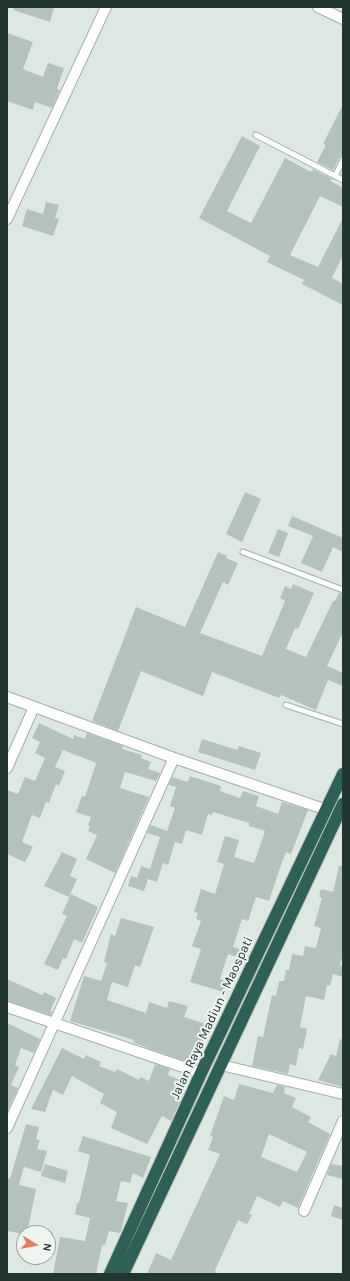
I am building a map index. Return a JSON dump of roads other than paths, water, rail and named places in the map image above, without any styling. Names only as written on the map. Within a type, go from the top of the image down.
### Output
[{"type":"highway","name":"Jalan Raya Madiun - Maospati","points":[[110,1274],[201,1073],[343,774]]},
{"type":"highway","points":[[123,1274],[343,804]]},
{"type":"highway","points":[[247,977],[261,980]]},
{"type":"street","points":[[7,219],[106,7]]},
{"type":"street","points":[[318,7],[343,19]]},
{"type":"street","points":[[7,697],[174,758],[327,810]]},
{"type":"street","points":[[7,768],[34,707]]},
{"type":"street","points":[[7,1128],[174,758]]},
{"type":"street","points":[[7,1007],[201,1073]]},
{"type":"street","points":[[221,1065],[343,1094]]},
{"type":"street","points":[[304,1211],[343,1121]]},
{"type":"lane","points":[[256,135],[343,180]]},
{"type":"lane","points":[[335,176],[343,160]]},
{"type":"lane","points":[[242,552],[343,590]]},
{"type":"lane","points":[[286,705],[343,724]]}]
